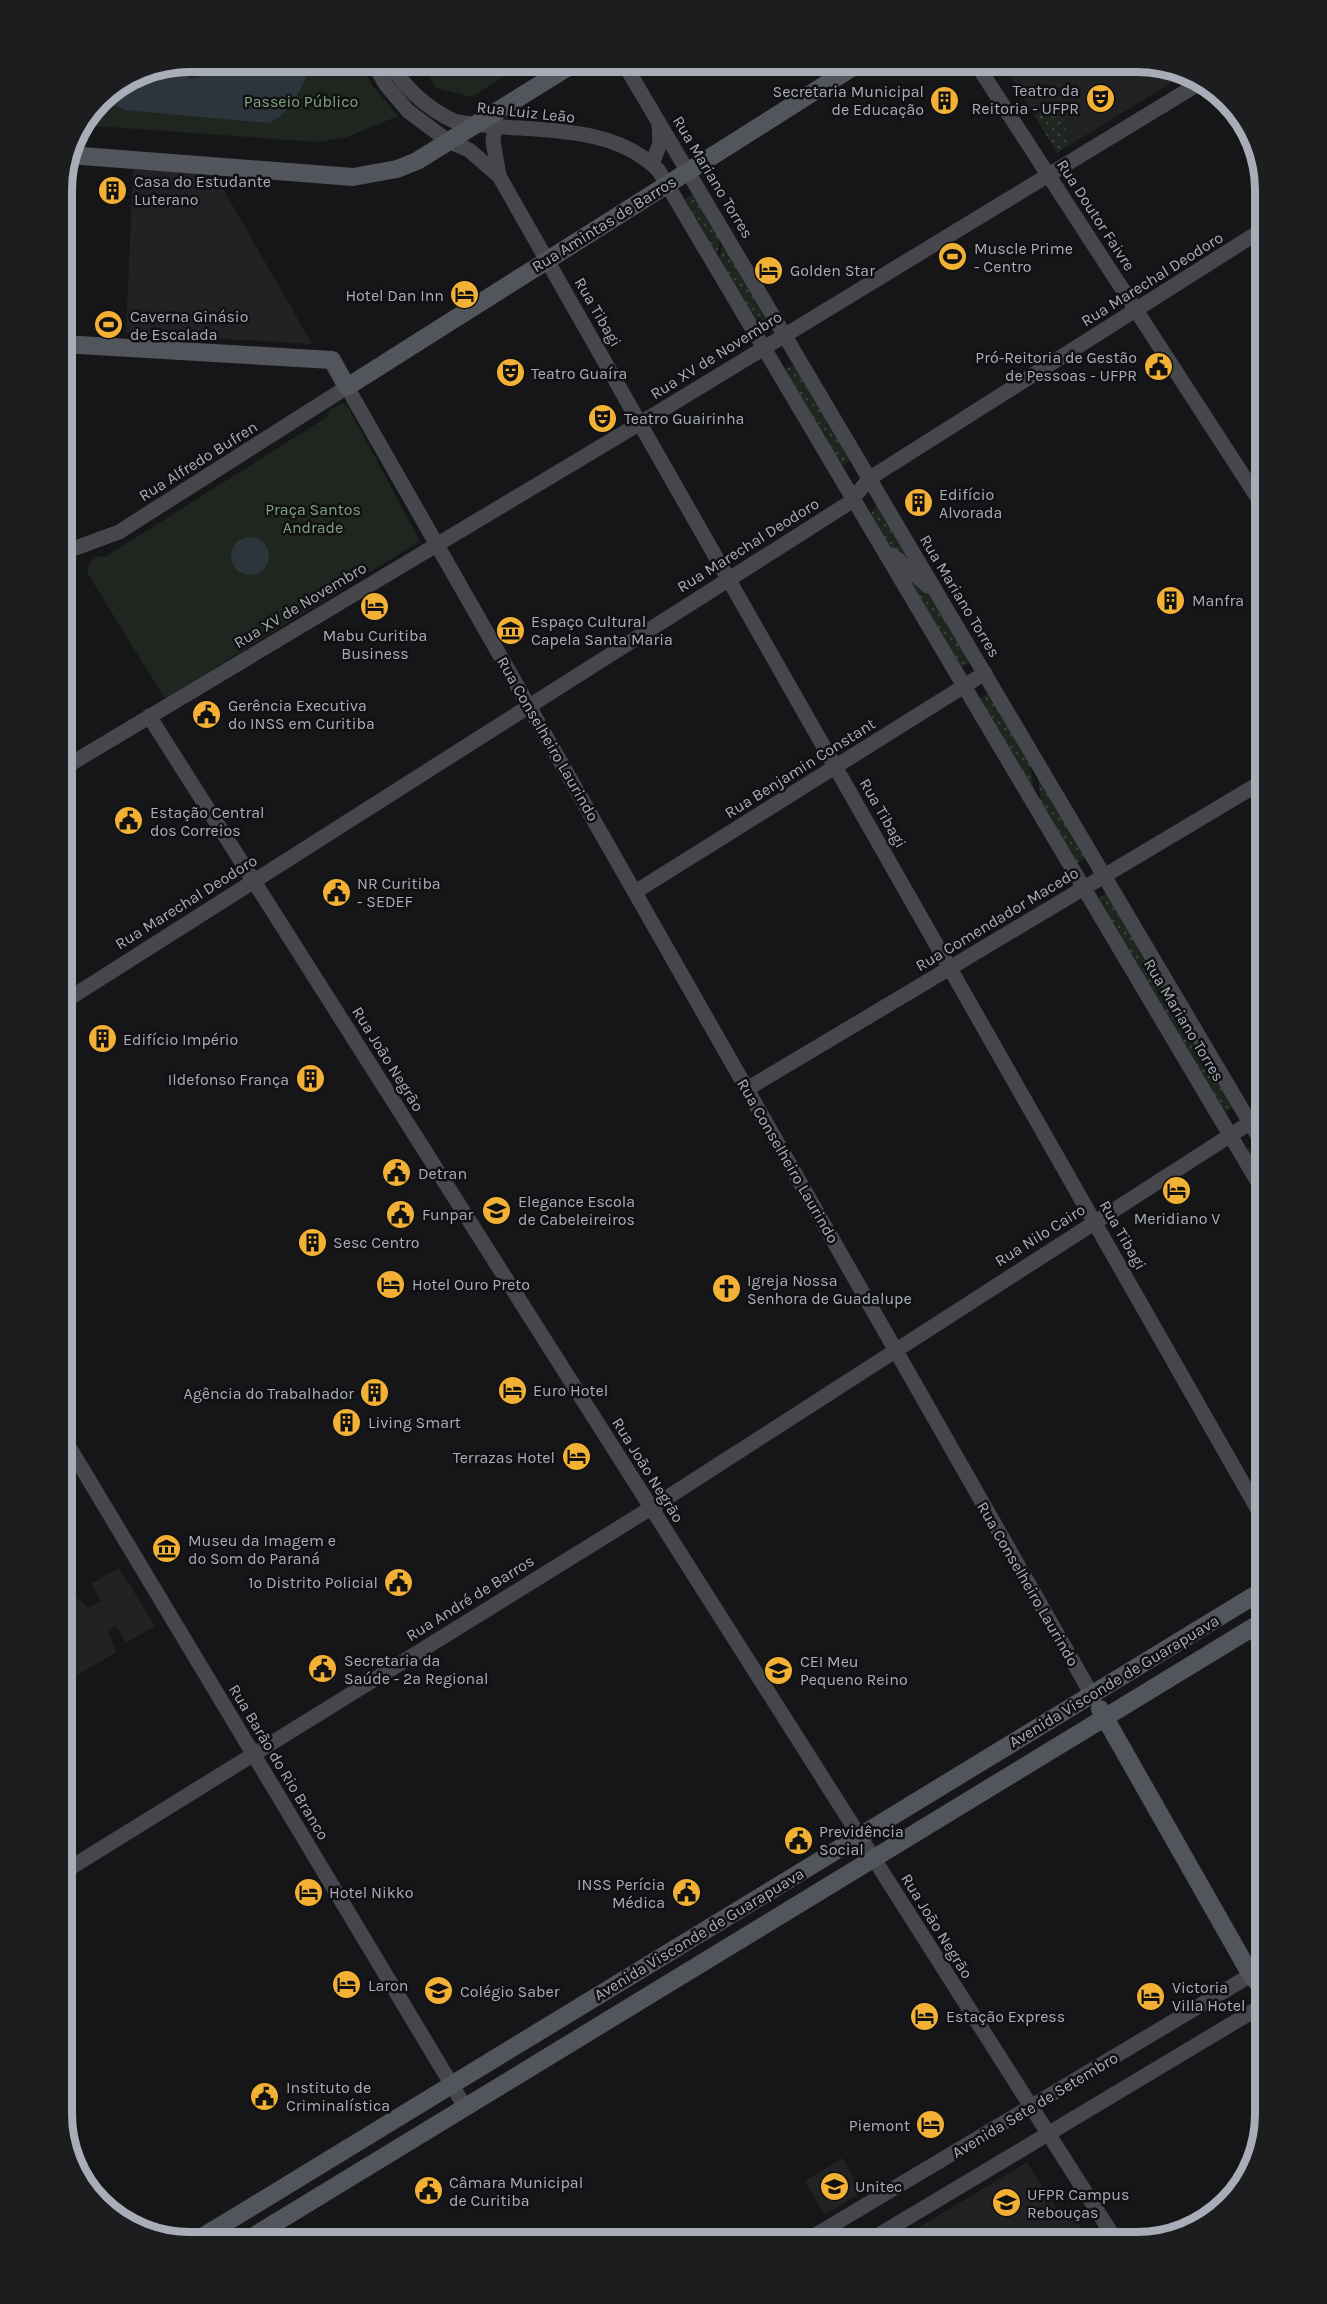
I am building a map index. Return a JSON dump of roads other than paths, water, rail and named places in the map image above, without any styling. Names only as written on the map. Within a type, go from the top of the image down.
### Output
[{"type":"main road","points":[[379,72],[397,99],[448,141]]},
{"type":"main road","name":"Rua Luiz Leão","points":[[398,72],[417,97],[430,108],[454,121],[494,128],[592,137],[622,146],[652,164],[668,184]]},
{"type":"main road","points":[[77,156],[353,177],[397,170],[417,162],[560,72]]},
{"type":"main road","name":"Rua Mariano Torres","points":[[629,72],[1255,1131]]},
{"type":"main road","name":"Rua Amintas de Barros","points":[[347,387],[845,72]]},
{"type":"main road","name":"Rua Doutor Faivre","points":[[981,72],[1255,492]]},
{"type":"main road","name":"Rua XV de Novembro","points":[[72,762],[640,423],[783,334],[1193,87]]},
{"type":"main road","points":[[500,176],[494,152],[494,128],[502,108]]},
{"type":"main road","points":[[652,164],[660,144],[658,120]]},
{"type":"main road","name":"Rua Tibagi","points":[[448,141],[470,150],[500,176],[1255,1503]]},
{"type":"main road","name":"Rua Mariano Torres","points":[[668,184],[1255,1176]]},
{"type":"main road","points":[[713,261],[722,229]]},
{"type":"main road","name":"Rua Marechal Deodoro","points":[[72,997],[854,499],[870,478],[1255,235]]},
{"type":"main road","name":"Rua Conselheiro Laurindo","points":[[72,345],[332,360],[1105,1718],[1255,1965]]},
{"type":"main road","name":"Rua Alfredo Bufren","points":[[72,549],[119,532],[347,387]]},
{"type":"main road","points":[[883,548],[938,593]]},
{"type":"main road","name":"Rua Benjamin Constant","points":[[635,892],[985,673]]},
{"type":"main road","name":"Rua João Negrão","points":[[149,716],[1110,2232]]},
{"type":"main road","points":[[1033,755],[1040,812]]},
{"type":"main road","name":"Rua Comendador Macedo","points":[[747,1089],[1255,787]]},
{"type":"main road","name":"Rua Nilo Cairo","points":[[895,1349],[1255,1120]]},
{"type":"main road","name":"Rua André de Barros","points":[[72,1867],[651,1508],[895,1349]]},
{"type":"main road","name":"Rua Barão do Rio Branco","points":[[72,1452],[465,2107]]},
{"type":"main road","name":"Avenida Visconde de Guarapuava","points":[[210,2232],[1255,1596]]},
{"type":"main road","name":"Avenida Visconde de Guarapuava","points":[[260,2232],[1255,1627]]},
{"type":"main road","points":[[1178,1642],[1221,1647]]},
{"type":"main road","points":[[952,1811],[968,1770]]},
{"type":"main road","name":"Avenida Sete de Setembro","points":[[821,2232],[1255,1972]]},
{"type":"main road","name":"Avenida Sete de Setembro","points":[[884,2232],[1255,2011]]},
{"type":"main road","points":[[555,2052],[570,2012]]},
{"type":"place","name":"Teatro da Reitoria - UFPR","points":[[1100,99]]},
{"type":"place","name":"Secretaria Municipal de Educação","points":[[945,100]]},
{"type":"place","name":"Casa do Estudante Luterano","points":[[113,190]]},
{"type":"place","name":"Muscle Prime - Centro","points":[[953,257]]},
{"type":"place","name":"Golden Star","points":[[769,270]]},
{"type":"place","name":"Hotel Dan Inn","points":[[465,295]]},
{"type":"place","name":"Caverna Ginásio de Escalada","points":[[109,325]]},
{"type":"place","name":"Pró-Reitoria de Gestão de Pessoas - UFPR","points":[[1158,366]]},
{"type":"place","name":"Teatro Guaíra","points":[[510,373]]},
{"type":"place","name":"Teatro Guairinha","points":[[603,418]]},
{"type":"place","name":"Edifício Alvorada","points":[[918,503]]},
{"type":"place","name":"Manfra","points":[[1171,600]]},
{"type":"place","name":"Mabu Curitiba Business","points":[[375,607]]},
{"type":"place","name":"Espaço Cultural Capela Santa Maria","points":[[510,630]]},
{"type":"place","name":"Gerência Executiva do INSS em Curitiba","points":[[207,714]]},
{"type":"place","name":"Estação Central dos Correios","points":[[129,821]]},
{"type":"place","name":"NR Curitiba - SEDEF","points":[[336,892]]},
{"type":"place","name":"Edifício Império","points":[[102,1039]]},
{"type":"place","name":"Ildefonso França","points":[[310,1079]]},
{"type":"place","name":"Detran","points":[[397,1173]]},
{"type":"place","name":"Meridiano V","points":[[1177,1190]]},
{"type":"place","name":"Elegance Escola de Cabeleireiros","points":[[497,1210]]},
{"type":"place","name":"Funpar","points":[[401,1214]]},
{"type":"place","name":"Sesc Centro","points":[[312,1242]]},
{"type":"place","name":"Hotel Ouro Preto","points":[[391,1284]]},
{"type":"place","name":"Igreja Nossa Senhora de Guadalupe","points":[[726,1289]]},
{"type":"place","name":"Euro Hotel","points":[[512,1390]]},
{"type":"place","name":"Agência do Trabalhador","points":[[375,1393]]},
{"type":"place","name":"Living Smart","points":[[347,1422]]},
{"type":"place","name":"Terrazas Hotel","points":[[576,1457]]},
{"type":"place","name":"Museu da Imagem e do Som do Paraná","points":[[167,1549]]},
{"type":"place","name":"1º Distrito Policial","points":[[399,1582]]},
{"type":"place","name":"Secretaria da Saúde - 2ª Regional","points":[[323,1669]]},
{"type":"place","name":"CEI Meu Pequeno Reino","points":[[779,1670]]},
{"type":"place","name":"Previdência Social","points":[[798,1840]]},
{"type":"place","name":"Hotel Nikko","points":[[308,1892]]},
{"type":"place","name":"INSS Perícia Médica","points":[[686,1893]]},
{"type":"place","name":"Laron","points":[[347,1985]]},
{"type":"place","name":"Colégio Saber","points":[[439,1991]]},
{"type":"place","name":"Victoria Villa Hotel","points":[[1151,1996]]},
{"type":"place","name":"Estação Express","points":[[925,2016]]},
{"type":"place","name":"Instituto de Criminalística","points":[[265,2096]]},
{"type":"place","name":"Piemont","points":[[931,2125]]},
{"type":"place","name":"Unitec","points":[[834,2186]]},
{"type":"place","name":"Câmara Municipal de Curitiba","points":[[428,2191]]},
{"type":"place","name":"UFPR Campus Rebouças","points":[[1006,2203]]},
{"type":"park label","name":"Passeio Público","points":[[301,101]]},
{"type":"park label","name":"Praça Santos Andrade","points":[[313,518]]}]
